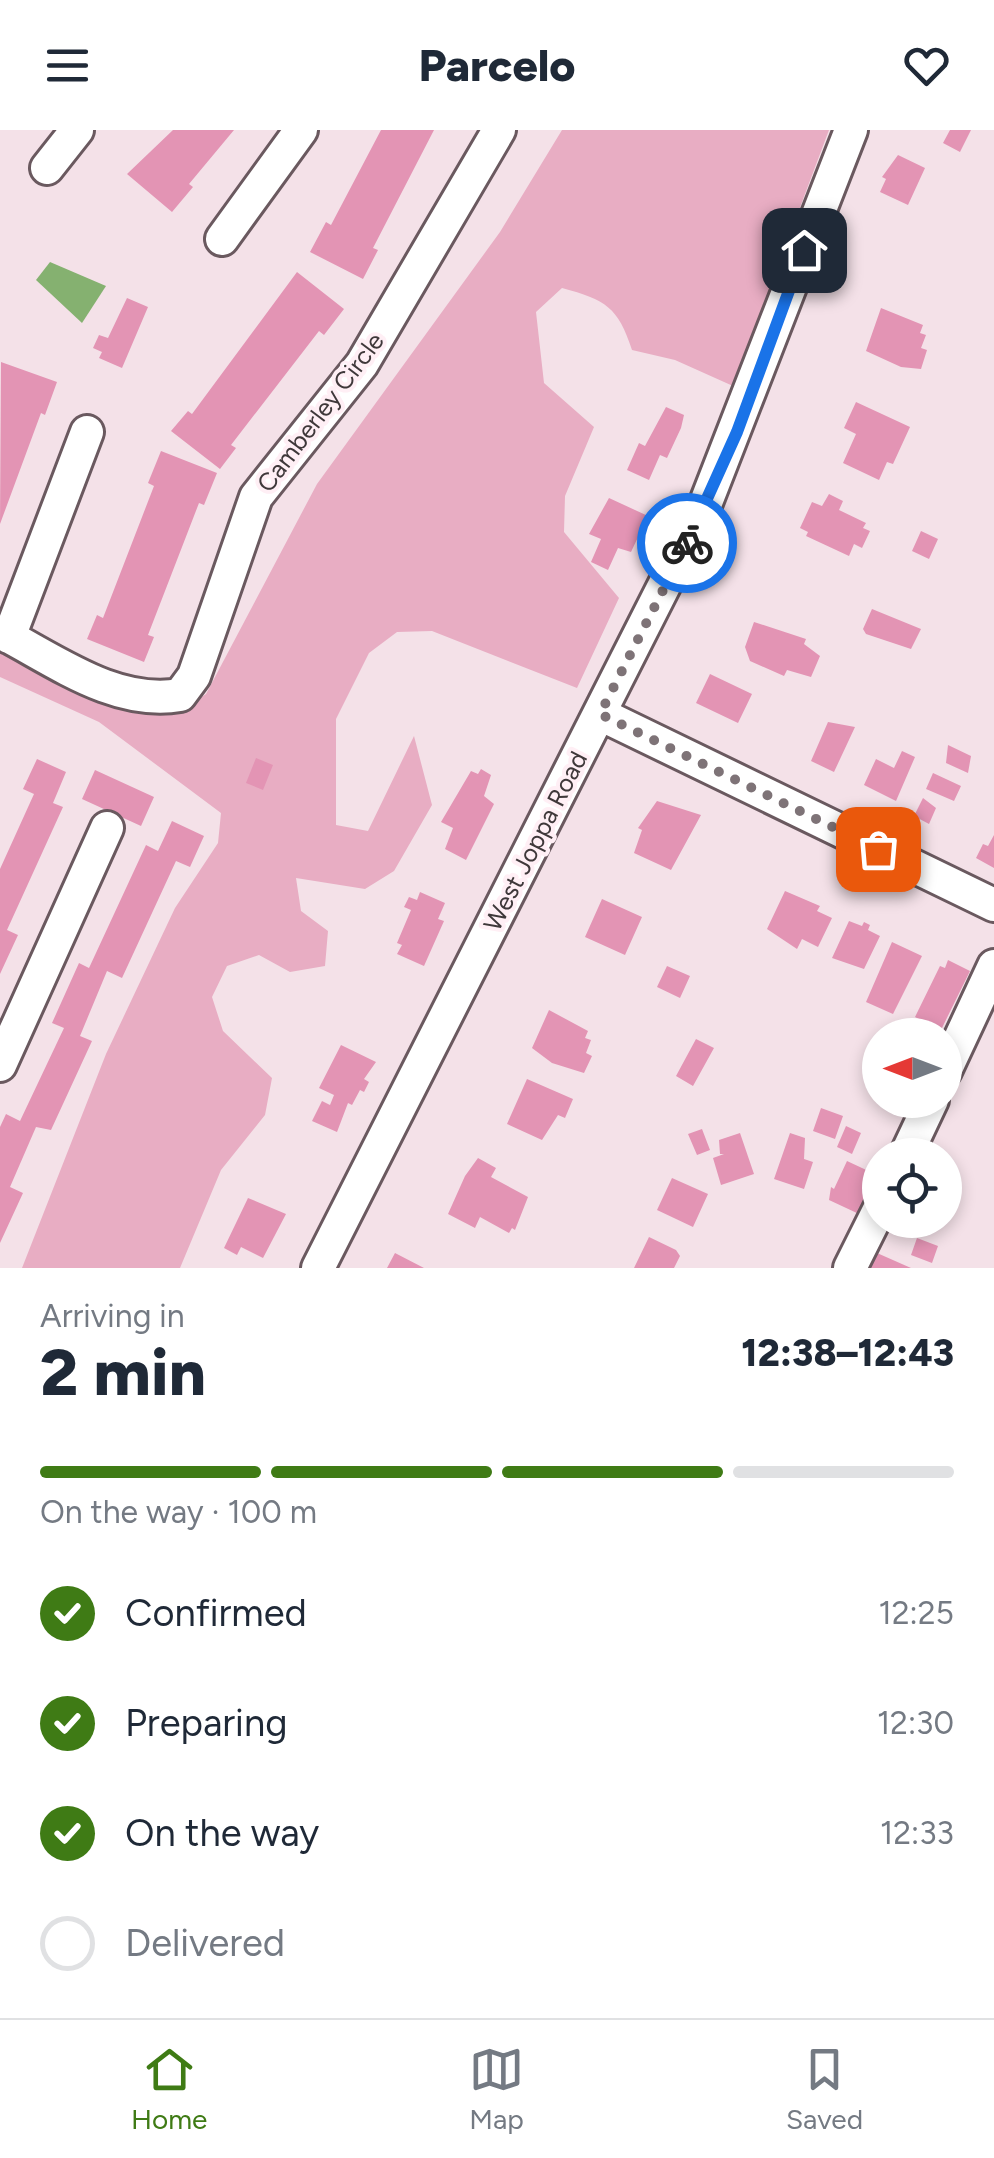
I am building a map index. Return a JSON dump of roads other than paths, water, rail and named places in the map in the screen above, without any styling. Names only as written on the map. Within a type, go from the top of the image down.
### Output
[{"type":"street","points":[[47,168],[77,130]]},
{"type":"street","points":[[222,239],[302,130]]},
{"type":"street","name":"Camberley Circle","points":[[5,635],[120,694],[154,700],[180,695],[194,676],[256,497],[362,364],[499,130]]},
{"type":"street","name":"West Joppa Road","points":[[318,1268],[681,557],[737,432],[851,130]]},
{"type":"street","points":[[5,635],[87,432]]},
{"type":"street","points":[[600,714],[994,905]]},
{"type":"street","points":[[0,1065],[108,828]]},
{"type":"street","points":[[962,1035],[994,966]]},
{"type":"street","points":[[850,1268],[865,1238]]}]
